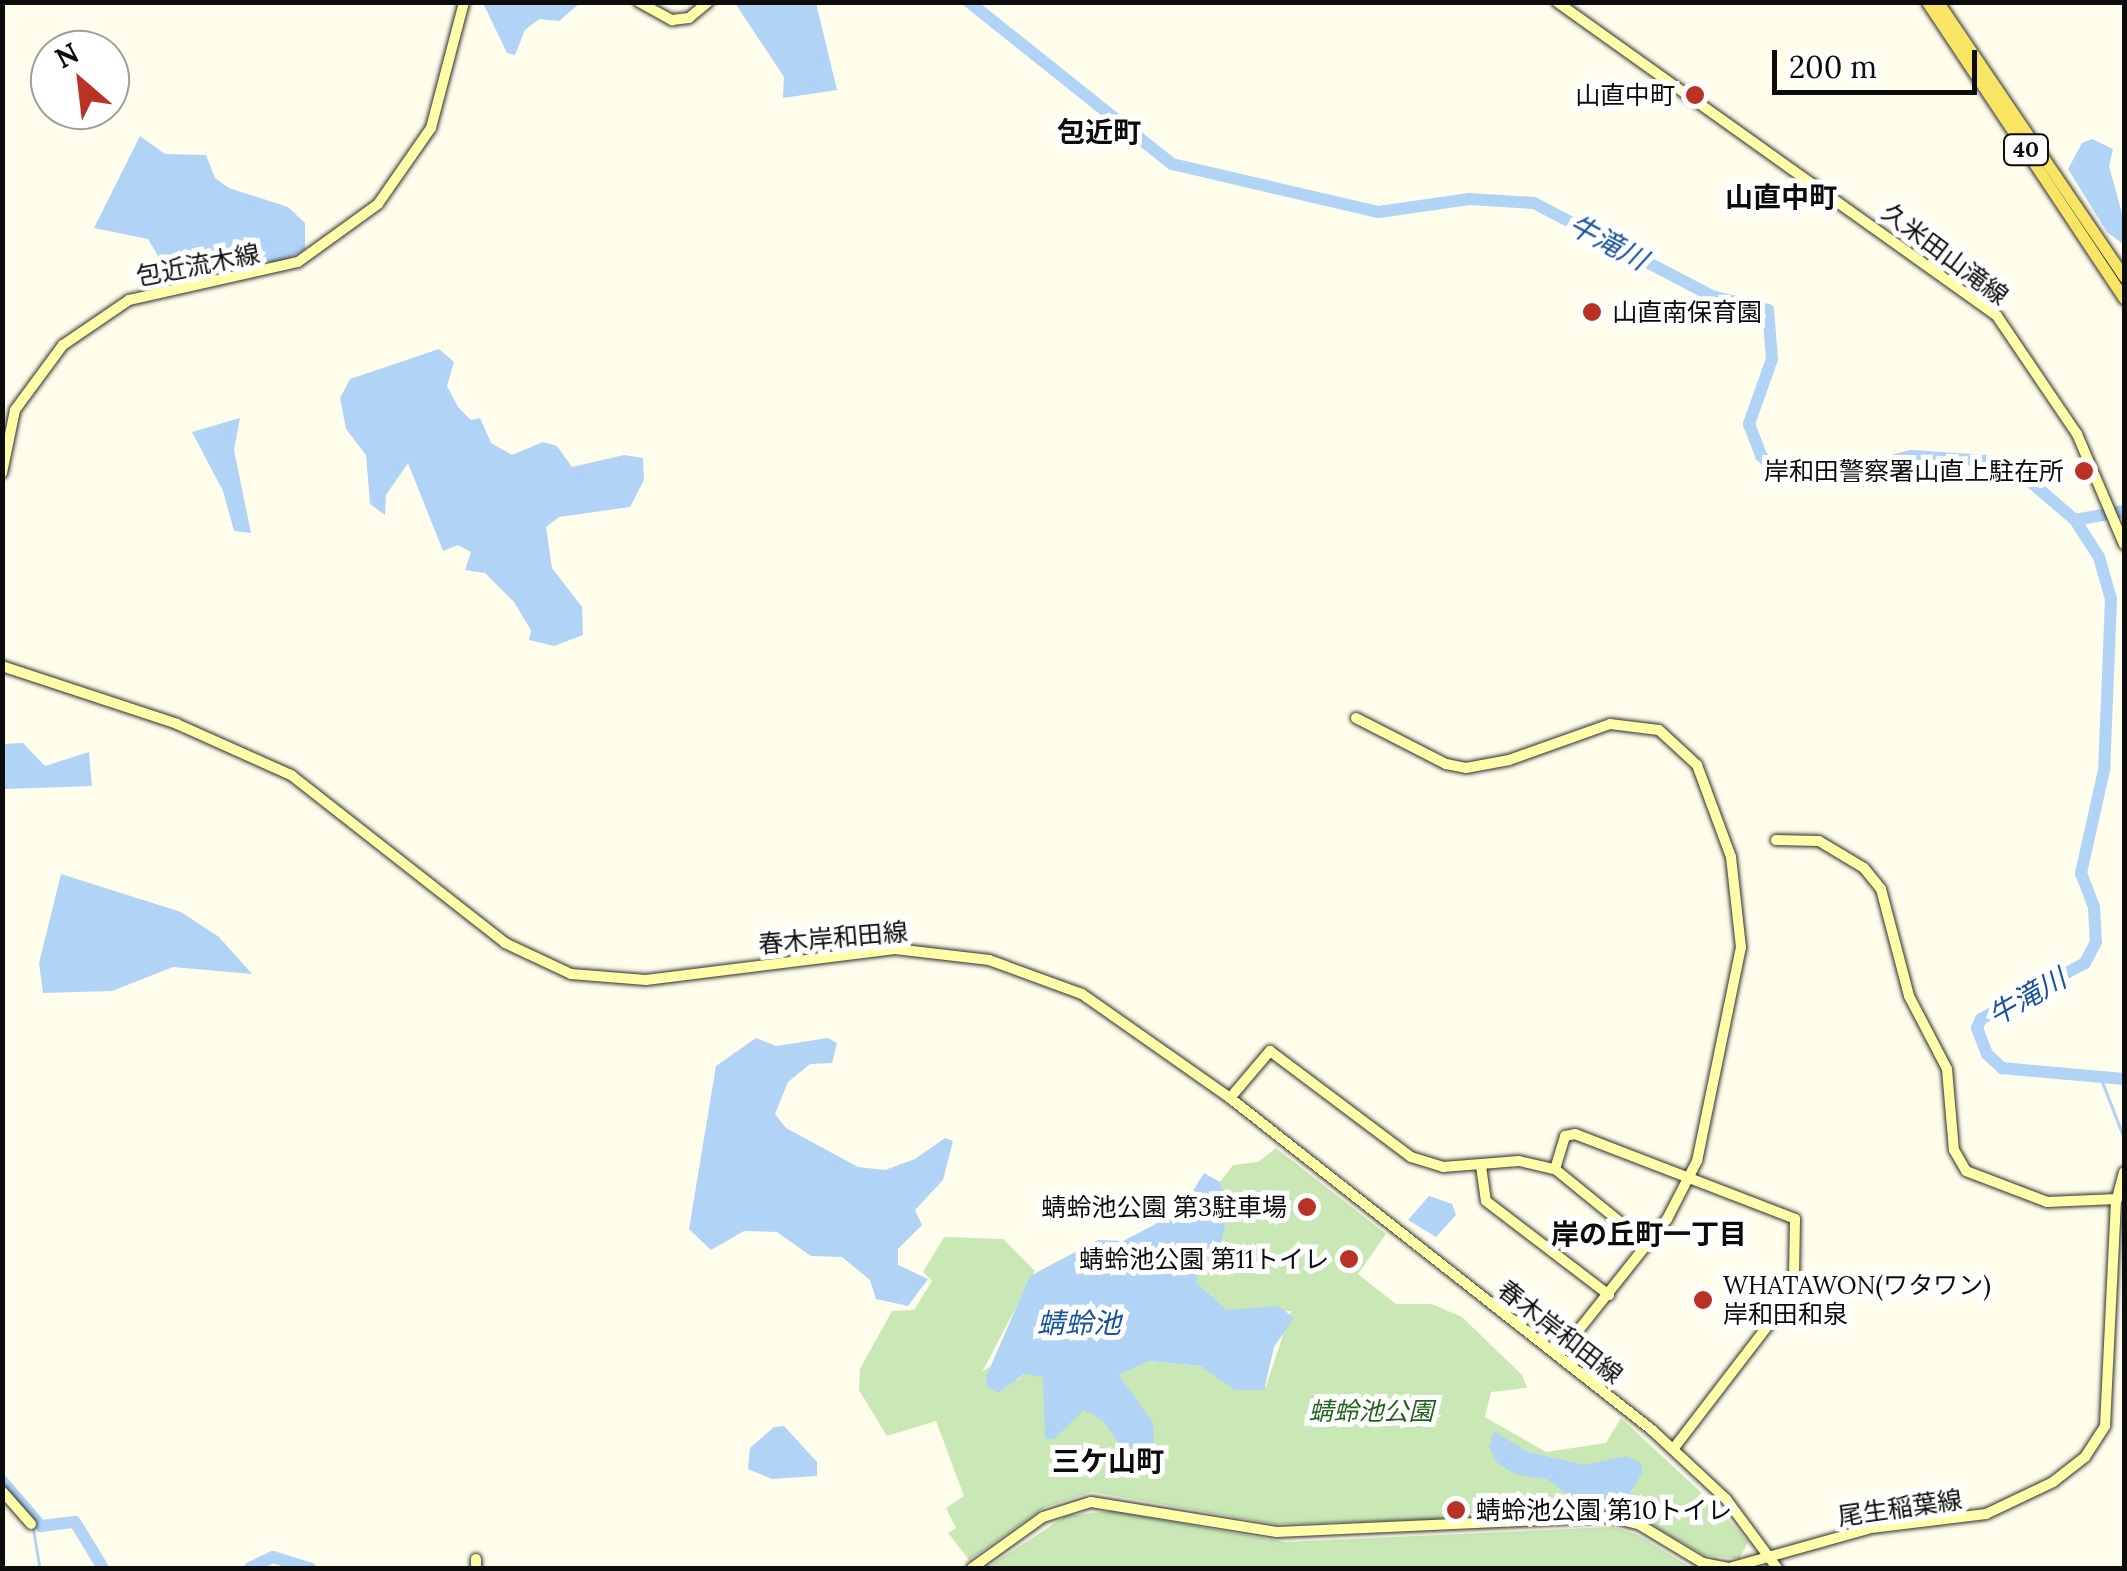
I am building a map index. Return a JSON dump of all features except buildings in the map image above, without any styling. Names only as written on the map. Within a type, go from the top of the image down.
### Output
[{"type":"main road","name":"40","points":[[1927,2],[2124,298]]},
{"type":"main road","name":"40","points":[[1938,2],[2124,277]]},
{"type":"street","name":"包近流木線","points":[[2,473],[15,410],[63,345],[128,300],[298,262],[378,204],[431,128],[464,2]]},
{"type":"street","points":[[640,2],[672,20],[690,18],[708,2]]},
{"type":"street","name":"久米田山滝線","points":[[1557,2],[1997,316],[2076,434],[2114,512],[2124,544]]},
{"type":"street","name":"春木岸和田線","points":[[2,666],[176,724],[291,775],[483,926],[548,966],[619,980],[863,950],[989,960],[1106,1008],[1230,1098],[1674,1448],[1726,1499],[1775,1564]]},
{"type":"street","points":[[1356,718],[1457,767],[1490,766],[1618,723],[1659,730],[1691,757],[1731,856],[1742,935],[1690,1178],[1647,1244],[1559,1356]]},
{"type":"street","points":[[1776,840],[1818,842],[1864,868],[1881,889],[1909,996],[1948,1069],[1954,1150],[1966,1170],[2047,1202],[2116,1199]]},
{"type":"street","points":[[1230,1098],[1270,1051],[1411,1157],[1444,1167],[1519,1161],[1555,1168],[1647,1244]]},
{"type":"street","points":[[1555,1168],[1570,1133],[1791,1214],[1796,1264],[1778,1316],[1674,1448]]},
{"type":"street","points":[[1482,1166],[1486,1201],[1609,1295]]},
{"type":"street","name":"尾生稲葉線","points":[[972,1568],[1052,1512],[1102,1502],[1276,1532],[1609,1517],[1640,1526],[1715,1567],[1775,1564],[1871,1528],[1976,1518],[2036,1492],[2085,1458],[2100,1437],[2110,1402],[2116,1199],[2124,1172]]},
{"type":"street","points":[[2,1492],[32,1524]]},
{"type":"green space","name":"蜻蛉池公園","points":[[1276,1148],[1386,1234],[1358,1274],[1396,1304],[1432,1304],[1462,1317],[1522,1375],[1527,1388],[1491,1392],[1485,1417],[1546,1452],[1606,1443],[1621,1418],[1720,1510],[1748,1542],[1739,1559],[1704,1555],[1637,1516],[1597,1508],[1490,1518],[1275,1524],[1092,1492],[1045,1507],[969,1560],[948,1533],[956,1528],[946,1508],[964,1496],[936,1421],[887,1436],[859,1390],[860,1369],[892,1311],[914,1310],[932,1281],[923,1272],[944,1237],[1003,1239],[1035,1271],[982,1372],[989,1367],[1017,1380],[1024,1374],[1119,1374],[1149,1361],[1200,1366],[1243,1390],[1266,1386],[1291,1311],[1227,1310],[1195,1281],[1228,1220],[1220,1182],[1233,1165],[1258,1162]]},
{"type":"green space","points":[[1111,1511],[1285,1542],[1612,1527],[1636,1534],[1692,1568],[986,1568],[1066,1516]]},
{"type":"water","points":[[483,2],[580,3],[559,21],[539,19],[525,30],[515,55],[507,53]]},
{"type":"water","points":[[735,3],[816,3],[837,90],[783,98],[784,77]]},
{"type":"water","points":[[140,136],[165,154],[206,155],[215,178],[229,188],[288,207],[305,223],[305,250],[277,264],[238,255],[205,278],[184,280],[171,277],[148,239],[94,228]]},
{"type":"water","points":[[2092,139],[2113,149],[2109,166],[2124,221],[2123,244],[2107,232],[2068,169],[2082,143]]},
{"type":"water","points":[[439,349],[454,362],[447,386],[458,407],[471,420],[480,418],[491,443],[512,455],[543,442],[557,446],[572,467],[624,455],[643,458],[644,480],[630,507],[559,517],[546,527],[552,568],[582,607],[583,635],[554,646],[529,640],[531,630],[514,602],[485,573],[465,570],[471,552],[458,545],[443,551],[408,463],[386,495],[385,515],[370,504],[366,455],[346,429],[340,398],[350,379]]},
{"type":"water","points":[[240,418],[234,450],[251,533],[234,531],[223,491],[192,432]]},
{"type":"water","points":[[23,743],[45,766],[89,752],[92,786],[3,789],[3,744]]},
{"type":"water","points":[[61,874],[181,912],[219,937],[252,974],[173,967],[112,991],[43,993],[39,963]]},
{"type":"water","points":[[756,1038],[776,1046],[828,1038],[837,1043],[832,1063],[810,1064],[788,1082],[775,1114],[786,1128],[858,1167],[885,1170],[915,1159],[945,1138],[953,1141],[943,1180],[915,1210],[922,1225],[898,1249],[898,1265],[928,1279],[908,1306],[876,1299],[870,1280],[842,1257],[811,1256],[777,1232],[744,1231],[711,1250],[689,1229],[716,1066]]},
{"type":"water","name":"蜻蛉池","points":[[1204,1173],[1220,1182],[1229,1209],[1220,1247],[1202,1263],[1196,1282],[1227,1310],[1279,1306],[1294,1318],[1274,1347],[1264,1390],[1235,1390],[1200,1366],[1149,1361],[1119,1375],[1153,1423],[1155,1456],[1118,1442],[1102,1420],[1084,1410],[1054,1439],[1045,1439],[1043,1377],[1024,1374],[998,1393],[987,1387],[986,1377],[1030,1276],[1098,1240],[1123,1241],[1154,1225],[1186,1202]]},
{"type":"water","points":[[1429,1196],[1452,1204],[1456,1215],[1436,1237],[1408,1220]]},
{"type":"water","points":[[784,1426],[817,1462],[817,1476],[772,1479],[748,1469],[750,1448],[774,1427]]},
{"type":"water","points":[[1494,1431],[1528,1452],[1584,1465],[1627,1456],[1642,1464],[1642,1473],[1625,1502],[1575,1500],[1547,1479],[1515,1474],[1496,1462],[1489,1447]]},
{"type":"waterway","name":"牛滝川","points":[[969,2],[1172,164],[1379,212],[1469,199],[1534,203],[1712,296],[1768,310],[1772,359],[1749,424],[1761,456],[1783,475],[1813,481],[1911,456],[1989,461],[2020,473],[2075,520],[2099,557],[2111,599],[2104,770],[2081,873],[2094,907],[2096,942],[2085,963],[1981,1019],[1977,1028],[1987,1054],[2002,1068],[2124,1079]]},
{"type":"waterway","points":[[2075,520],[2124,511]]},
{"type":"waterway","points":[[2099,1073],[2124,1137]]},
{"type":"waterway","points":[[2,1481],[41,1526],[75,1522],[103,1568]]},
{"type":"waterway","points":[[33,1526],[40,1568]]},
{"type":"waterway","points":[[250,1568],[273,1557],[310,1568]]},
{"type":"place","name":"山直中町","points":[[1695,95]]},
{"type":"place","name":"山直南保育園","points":[[1592,312]]},
{"type":"place","name":"岸和田警察署山直上駐在所","points":[[2084,471]]},
{"type":"place","name":"蜻蛉池公園 第3駐車場","points":[[1307,1207]]},
{"type":"place","name":"蜻蛉池公園 第11トイレ","points":[[1349,1259]]},
{"type":"place","name":"WHATAWON(ワタワン) 岸和田和泉","points":[[1703,1300]]},
{"type":"place","name":"蜻蛉池公園 第10トイレ","points":[[1456,1510]]},
{"type":"district","name":"包近町","points":[[1099,132]]},
{"type":"district","name":"山直中町","points":[[1781,197]]},
{"type":"district","name":"岸の丘町一丁目","points":[[1649,1234]]},
{"type":"district","name":"三ケ山町","points":[[1108,1461]]}]
